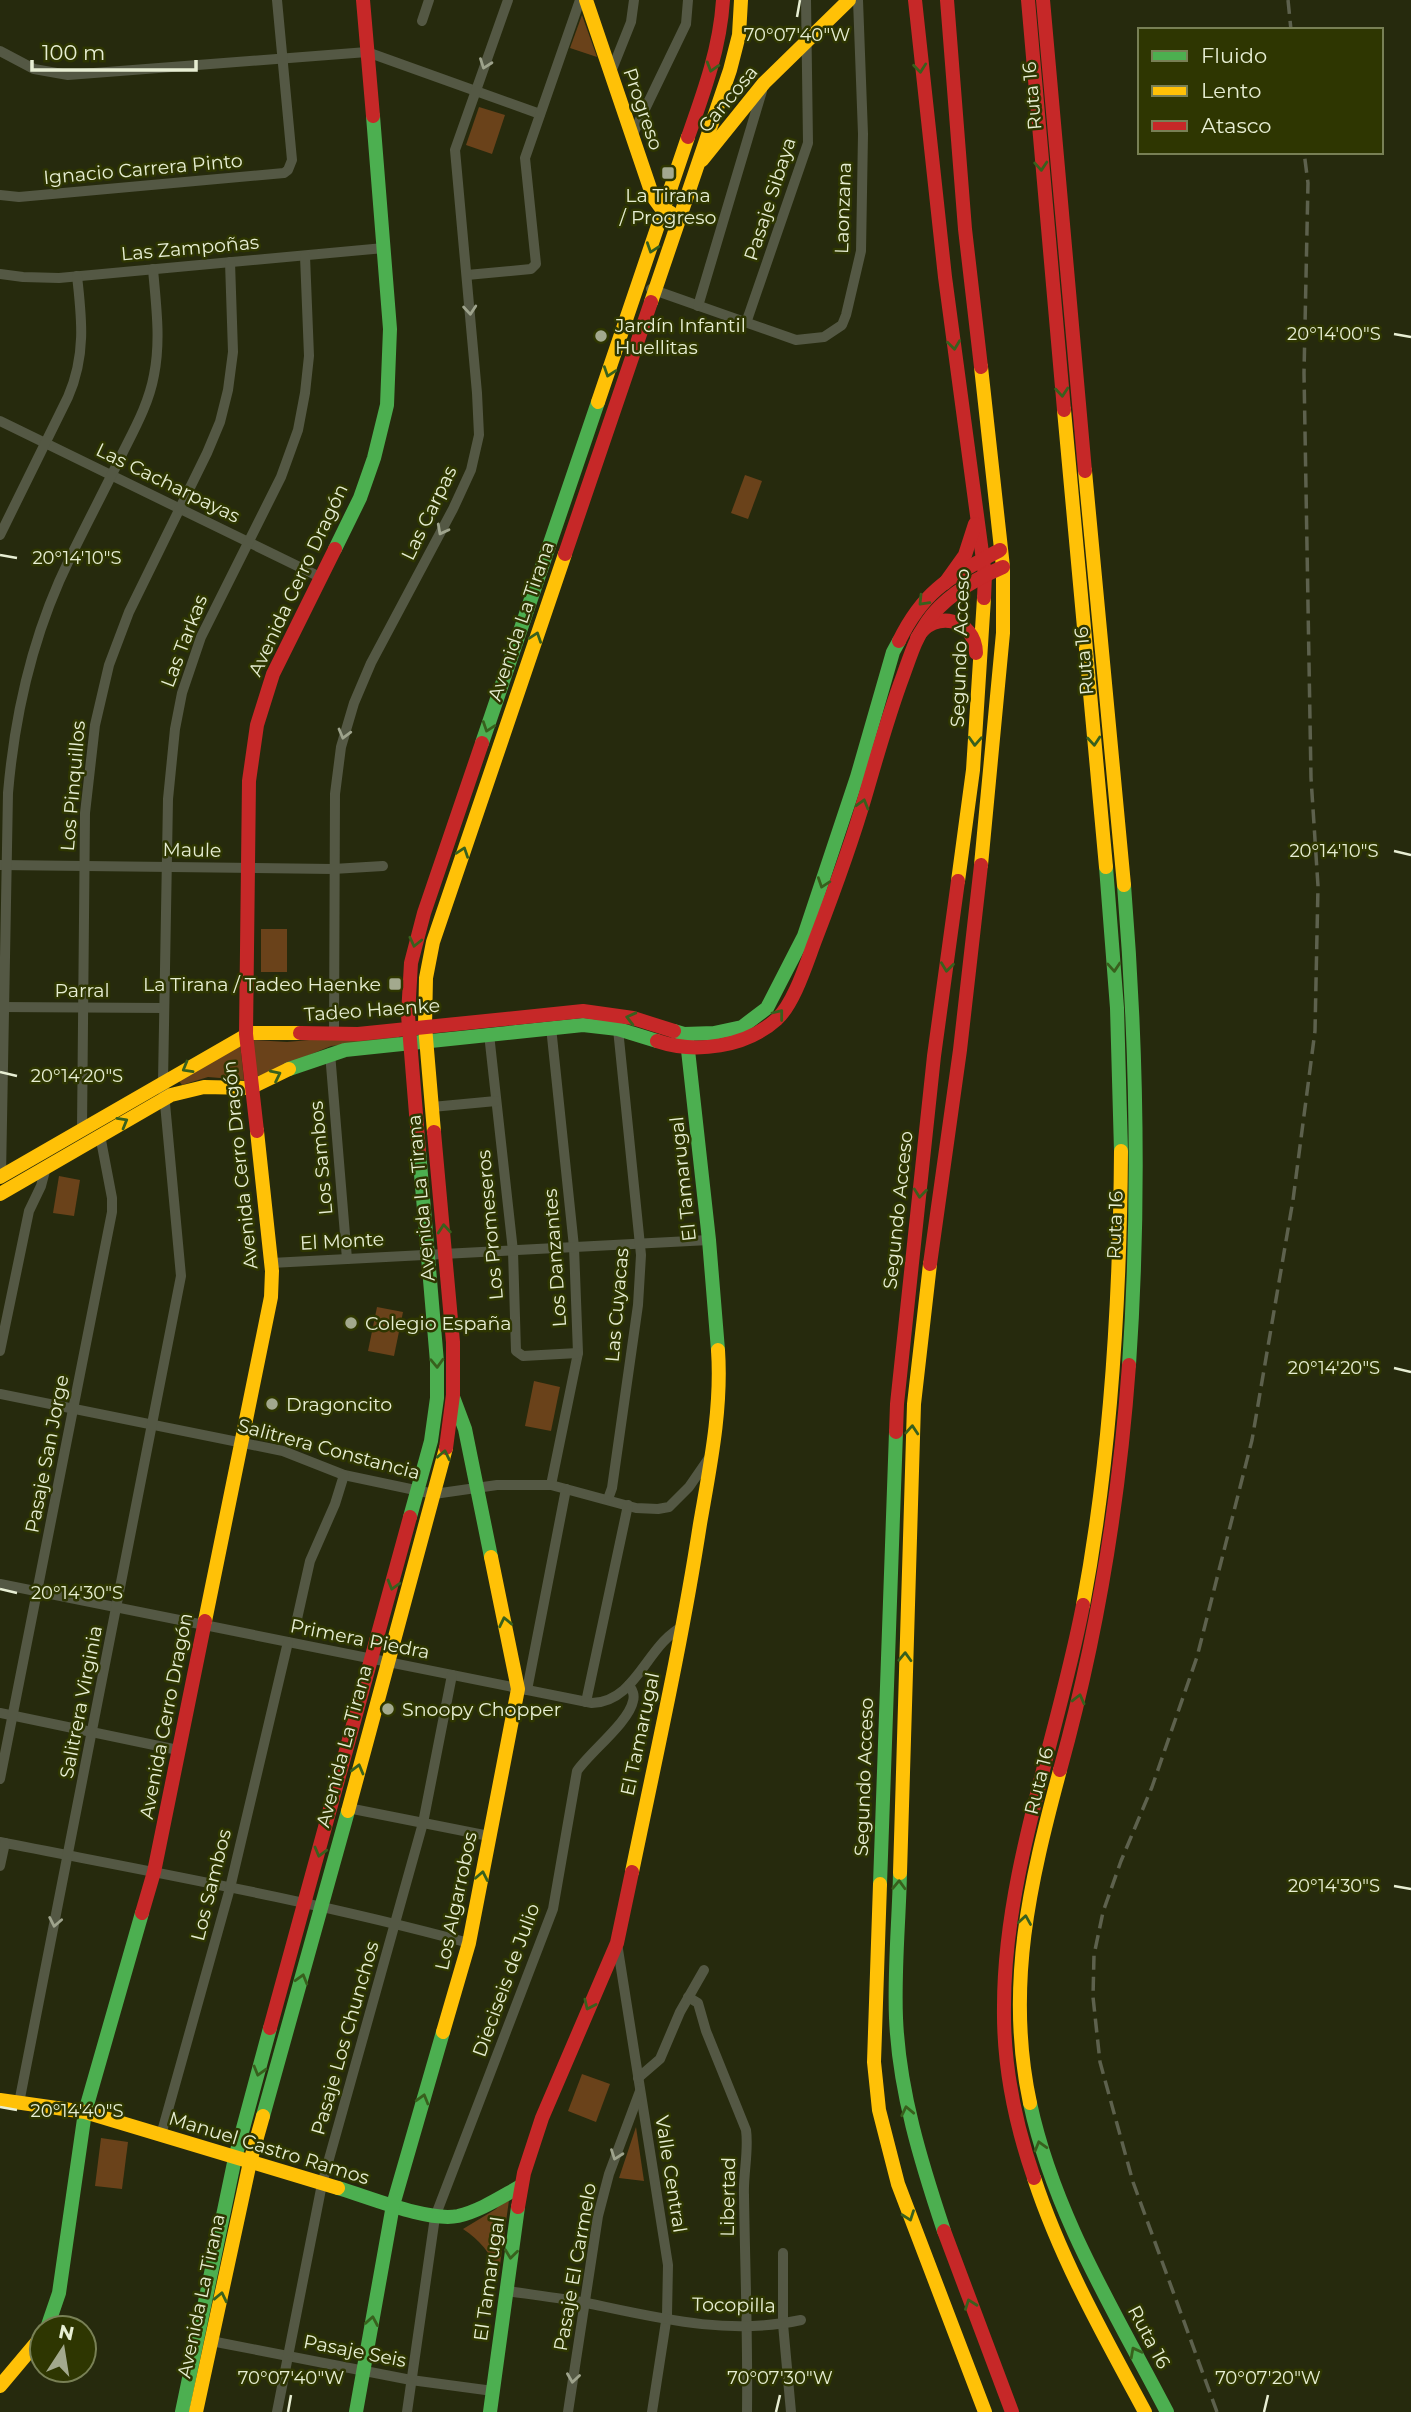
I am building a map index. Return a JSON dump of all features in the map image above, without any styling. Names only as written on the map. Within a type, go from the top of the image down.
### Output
[{"type":"main road","name":"Avenida Cerro Dragón","points":[[52,2314],[59,2293],[85,2112],[154,1872],[271,1297],[271,1263],[246,1034],[250,772],[262,707],[279,658],[360,498],[374,458],[388,395],[390,348],[384,248],[363,0]]},
{"type":"main road","name":"Progreso","points":[[586,0],[653,197],[665,211]]},
{"type":"main road","name":"Avenida La Tirana","points":[[196,2412],[243,2160],[322,1906],[387,1662],[427,1493],[437,1389],[429,1255],[408,1028],[410,972],[418,932],[665,211],[718,47],[723,0]]},
{"type":"main road","name":"Avenida La Tirana","points":[[182,2412],[307,1903],[372,1659],[427,1493],[447,1444],[453,1395],[453,1342],[425,1034],[426,978],[438,924],[736,53],[741,0]]},
{"type":"main road","name":"Cancosa","points":[[698,165],[764,83],[849,0]]},
{"type":"main road","name":"Segundo Acceso","points":[[915,0],[941,250],[985,575],[983,639],[971,791],[934,1056],[897,1405],[874,2043],[880,2110],[898,2185],[985,2412]]},
{"type":"main road","name":"Segundo Acceso","points":[[947,0],[965,229],[1003,567],[1003,633],[960,1051],[939,1191],[913,1414],[896,1995],[900,2072],[915,2144],[942,2226],[1012,2412]]},
{"type":"main road","name":"Ruta 16","points":[[1028,0],[1042,185],[1111,923],[1118,1040],[1121,1176],[1114,1342],[1101,1483],[1075,1649],[1010,1919],[1004,1976],[1004,2032],[1014,2114],[1036,2191],[1056,2238],[1146,2412]]},
{"type":"main road","name":"Ruta 16","points":[[1043,0],[1124,884],[1133,1040],[1136,1176],[1130,1342],[1117,1487],[1090,1652],[1028,1905],[1020,1965],[1020,2032],[1033,2117],[1060,2204],[1082,2254],[1167,2412]]},
{"type":"main road","points":[[665,211],[681,216]]},
{"type":"main road","points":[[945,583],[970,545],[976,511]]},
{"type":"main road","points":[[686,1040],[742,1027],[767,1008],[809,923],[858,777],[893,652],[918,606],[945,583],[1000,550]]},
{"type":"main road","points":[[917,638],[938,608],[985,575],[1003,567]]},
{"type":"main road","points":[[686,1040],[716,1046],[758,1033],[779,1017],[799,983],[850,849],[890,710],[917,638],[926,625],[954,622],[971,632],[975,638],[978,706]]},
{"type":"main road","name":"Tadeo Haenke","points":[[0,1194],[164,1099],[193,1088],[250,1088],[297,1065],[330,1053],[361,1047],[410,1043],[425,1034],[583,1011],[633,1018],[686,1040]]},
{"type":"main road","name":"Tadeo Haenke","points":[[246,1034],[334,1035],[408,1028],[425,1034],[489,1034],[583,1025],[618,1029],[672,1046],[686,1040]]},
{"type":"main road","points":[[1,1176],[246,1034]]},
{"type":"main road","name":"El Tamarugal","points":[[490,2412],[521,2186],[542,2118],[617,1943],[684,1626],[716,1426],[720,1381],[709,1240],[686,1040]]},
{"type":"main road","name":"Los Algarrobos","points":[[356,2412],[393,2206],[469,1943],[489,1836],[523,1690],[465,1429],[453,1395]]},
{"type":"main road","name":"Manuel Castro Ramos","points":[[0,2100],[85,2112],[435,2217],[456,2216],[476,2210],[521,2186]]},
{"type":"main road","points":[[0,2386],[28,2353]]},
{"type":"street","points":[[277,0],[282,58]]},
{"type":"street","points":[[422,21],[429,0]]},
{"type":"street","name":"Las Carpas","points":[[334,1035],[337,769],[347,724],[371,663],[453,509],[471,470],[477,446],[478,402],[454,157],[456,144],[508,0]]},
{"type":"street","points":[[467,275],[531,269],[536,264],[525,159],[580,0]]},
{"type":"street","points":[[610,73],[631,22],[634,0]]},
{"type":"street","points":[[632,136],[686,24],[688,0]]},
{"type":"street","name":"Pasaje Sibaya","points":[[746,323],[808,143],[806,0]]},
{"type":"street","name":"Laonzana","points":[[639,285],[785,337],[807,341],[824,337],[842,325],[861,251],[863,134],[858,0]]},
{"type":"street","points":[[0,51],[34,69],[68,75],[367,52],[540,114]]},
{"type":"street","name":"Ignacio Carrera Pinto","points":[[0,195],[19,197],[279,175],[288,170],[292,160],[282,58]]},
{"type":"street","points":[[698,306],[764,83]]},
{"type":"street","name":"Las Zampoñas","points":[[0,274],[41,278],[78,276],[384,248]]},
{"type":"street","name":"Las Tarkas","points":[[164,1099],[169,775],[175,729],[182,693],[201,637],[286,465],[302,412],[310,338],[305,256]]},
{"type":"street","name":"Los Pinquillos","points":[[82,1129],[87,784],[101,694],[129,612],[214,438],[228,390],[234,334],[230,262]]},
{"type":"street","points":[[1,1176],[3,865],[15,731],[28,666],[58,584],[141,417],[154,376],[158,333],[153,270]]},
{"type":"street","points":[[0,535],[73,385],[80,361],[82,325],[78,276]]},
{"type":"street","name":"Las Cacharpayas","points":[[0,421],[320,577]]},
{"type":"street","name":"Maule","points":[[3,865],[334,869],[383,866]]},
{"type":"street","name":"Parral","points":[[2,1007],[164,1008]]},
{"type":"street","name":"Los Danzantes","points":[[551,1027],[573,1247],[578,1353],[551,1485]]},
{"type":"street","name":"Las Cuyacas","points":[[608,1499],[612,1488],[637,1318],[641,1244],[618,1029]]},
{"type":"street","name":"Los Promeseros","points":[[489,1034],[513,1251],[516,1351],[523,1356],[578,1353]]},
{"type":"street","name":"Los Sambos","points":[[330,1053],[347,1259]]},
{"type":"street","name":"Salitrera Virginia","points":[[19,2102],[181,1276],[164,1099]]},
{"type":"street","points":[[432,1107],[496,1101]]},
{"type":"street","name":"Pasaje San Jorge","points":[[0,1779],[112,1212],[100,1135]]},
{"type":"street","points":[[0,1351],[29,1211],[41,1186],[46,1167]]},
{"type":"street","name":"El Monte","points":[[271,1263],[709,1240]]},
{"type":"street","name":"Salitrera Constancia","points":[[0,1394],[295,1454],[344,1475],[427,1493],[497,1485],[551,1485],[628,1505],[658,1509],[669,1507],[689,1487],[710,1457]]},
{"type":"street","points":[[297,1619],[310,1561],[335,1504],[344,1475]]},
{"type":"street","points":[[523,1690],[566,1489]]},
{"type":"street","points":[[586,1702],[628,1505]]},
{"type":"street","name":"Primera Piedra","points":[[0,1584],[598,1703],[610,1699],[629,1685],[663,1639],[684,1626]]},
{"type":"street","name":"Los Sambos","points":[[160,2135],[230,1888],[288,1642]]},
{"type":"street","name":"Pasaje Los Chunchos","points":[[277,2412],[322,2184],[423,1823],[452,1675]]},
{"type":"street","name":"Dieciseis de Julio","points":[[407,2412],[435,2217],[553,1909],[577,1771],[632,1705],[633,1694],[629,1685]]},
{"type":"street","points":[[0,1713],[178,1750]]},
{"type":"street","points":[[348,1808],[489,1836]]},
{"type":"street","points":[[0,1866],[2,1842],[322,1906],[469,1943]]},
{"type":"street","name":"Valle Central","points":[[617,1943],[668,2264],[666,2320],[652,2412]]},
{"type":"street","points":[[638,2078],[660,2059],[688,1997],[704,1970]]},
{"type":"street","name":"Libertad","points":[[688,1997],[698,2003],[706,2031],[746,2130],[743,2177],[747,2412]]},
{"type":"street","name":"Pasaje El Carmelo","points":[[568,2412],[601,2202],[640,2091]]},
{"type":"street","points":[[783,2253],[783,2324],[790,2412]]},
{"type":"street","name":"Tocopilla","points":[[507,2291],[666,2320],[747,2327],[801,2320]]},
{"type":"street","name":"Pasaje Seis","points":[[211,2341],[411,2380],[493,2391]]},
{"type":"shaded area","points":[[582,15],[597,57],[570,48]]},
{"type":"shaded area","points":[[479,107],[505,115],[492,154],[466,145]]},
{"type":"shaded area","points":[[745,475],[762,481],[748,519],[731,513]]},
{"type":"shaded area","points":[[261,929],[287,929],[287,972],[261,972]]},
{"type":"shaded area","points":[[398,1032],[399,1039],[331,1046],[256,1077],[252,1040],[287,1042]]},
{"type":"shaded area","points":[[240,1043],[244,1080],[208,1077],[182,1085],[179,1081]]},
{"type":"shaded area","points":[[59,1176],[80,1180],[74,1216],[53,1213]]},
{"type":"shaded area","points":[[377,1307],[403,1312],[394,1356],[368,1351]]},
{"type":"shaded area","points":[[534,1381],[560,1387],[551,1431],[525,1426]]},
{"type":"shaded area","points":[[582,2074],[610,2084],[596,2122],[568,2111]]},
{"type":"shaded area","points":[[636,2127],[644,2181],[619,2178]]},
{"type":"shaded area","points":[[101,2138],[128,2142],[122,2189],[95,2186]]},
{"type":"shaded area","points":[[510,2193],[499,2272],[484,2248],[463,2229],[496,2209]]},
{"type":"railway","points":[[1288,0],[1291,28]]},
{"type":"railway","points":[[1217,2412],[1133,2182],[1100,2062],[1093,1997],[1094,1955],[1103,1912],[1152,1787],[1197,1657],[1252,1440],[1293,1200],[1315,1031],[1318,886],[1311,778],[1304,373],[1308,183],[1304,154]]},
{"type":"traffic: fast","points":[[335,549],[360,498],[374,458],[387,405],[390,329],[373,116]]},
{"type":"traffic: fast","points":[[482,743],[598,402]]},
{"type":"traffic: fast","points":[[684,1034],[714,1033],[742,1027],[767,1008],[804,936],[857,777],[893,652],[899,641]]},
{"type":"traffic: fast","points":[[1106,867],[1117,1008],[1121,1151]]},
{"type":"traffic: fast","points":[[1124,885],[1132,1005],[1136,1185],[1129,1365]]},
{"type":"traffic: fast","points":[[289,1069],[345,1050],[583,1025],[618,1029],[657,1041]]},
{"type":"traffic: fast","points":[[674,1031],[684,1034],[687,1041],[718,1350]]},
{"type":"traffic: fast","points":[[410,1517],[431,1441],[437,1398],[437,1362],[419,1151]]},
{"type":"traffic: fast","points":[[453,1397],[465,1429],[491,1557]]},
{"type":"traffic: fast","points":[[880,1884],[896,1432]]},
{"type":"traffic: fast","points":[[263,2116],[348,1811]]},
{"type":"traffic: fast","points":[[900,1873],[896,1982],[898,2045],[912,2126],[944,2231]]},
{"type":"traffic: fast","points":[[52,2314],[59,2293],[85,2112],[142,1913]]},
{"type":"traffic: fast","points":[[182,2412],[235,2158],[270,2028]]},
{"type":"traffic: fast","points":[[356,2412],[393,2205],[443,2032]]},
{"type":"traffic: fast","points":[[1030,2103],[1054,2184],[1070,2224],[1167,2412]]},
{"type":"traffic: fast","points":[[338,2188],[415,2212],[446,2217],[474,2211],[521,2186]]},
{"type":"traffic: fast","points":[[490,2412],[518,2207]]},
{"type":"traffic: slow","points":[[586,0],[653,197],[661,208],[671,213]]},
{"type":"traffic: slow","points":[[651,302],[730,70],[739,35],[741,0]]},
{"type":"traffic: slow","points":[[702,160],[764,83],[849,0]]},
{"type":"traffic: slow","points":[[598,402],[688,137]]},
{"type":"traffic: slow","points":[[981,367],[1003,567],[1003,633],[981,865]]},
{"type":"traffic: slow","points":[[1064,410],[1106,867]]},
{"type":"traffic: slow","points":[[1085,471],[1124,885]]},
{"type":"traffic: slow","points":[[434,1132],[425,1026],[426,978],[433,942],[565,554]]},
{"type":"traffic: slow","points":[[958,881],[973,770],[984,598]]},
{"type":"traffic: slow","points":[[0,1177],[250,1033],[300,1033]]},
{"type":"traffic: slow","points":[[0,1194],[171,1095],[204,1087],[250,1088],[289,1069]]},
{"type":"traffic: slow","points":[[205,1621],[271,1297],[272,1271],[257,1131]]},
{"type":"traffic: slow","points":[[1083,1605],[1101,1493],[1112,1379],[1119,1265],[1121,1151]]},
{"type":"traffic: slow","points":[[900,1873],[914,1404],[930,1264]]},
{"type":"traffic: slow","points":[[632,1872],[677,1655],[708,1481],[717,1416],[718,1350]]},
{"type":"traffic: slow","points":[[348,1811],[446,1448]]},
{"type":"traffic: slow","points":[[443,2032],[469,1943],[518,1689],[491,1557]]},
{"type":"traffic: slow","points":[[1030,2103],[1020,2018],[1024,1935],[1039,1853],[1060,1770]]},
{"type":"traffic: slow","points":[[880,1884],[874,2062],[879,2110],[898,2184],[985,2412]]},
{"type":"traffic: slow","points":[[0,2100],[85,2112],[338,2188]]},
{"type":"traffic: slow","points":[[196,2412],[250,2162],[263,2116]]},
{"type":"traffic: slow","points":[[1034,2178],[1070,2268],[1145,2412]]},
{"type":"traffic: slow","points":[[0,2386],[28,2353]]},
{"type":"traffic: jam","points":[[363,0],[373,116]]},
{"type":"traffic: jam","points":[[688,137],[715,53],[723,0]]},
{"type":"traffic: jam","points":[[915,0],[945,277],[985,575],[984,598]]},
{"type":"traffic: jam","points":[[947,0],[965,229],[981,367]]},
{"type":"traffic: jam","points":[[1028,0],[1064,410]]},
{"type":"traffic: jam","points":[[1043,0],[1085,471]]},
{"type":"traffic: jam","points":[[565,554],[651,302]]},
{"type":"traffic: jam","points":[[945,583],[965,555],[975,524]]},
{"type":"traffic: jam","points":[[257,1131],[246,1034],[249,781],[257,725],[273,674],[335,549]]},
{"type":"traffic: jam","points":[[899,641],[929,596],[953,577],[1000,550]]},
{"type":"traffic: jam","points":[[657,1041],[688,1047],[736,1042],[765,1029],[783,1012],[800,981],[836,885],[892,706],[919,635],[934,613],[951,597],[971,583],[1003,567]]},
{"type":"traffic: jam","points":[[917,638],[933,623],[952,622],[969,632],[976,653]]},
{"type":"traffic: jam","points":[[419,1151],[408,1015],[411,963],[424,913],[482,743]]},
{"type":"traffic: jam","points":[[930,1264],[960,1050],[981,865]]},
{"type":"traffic: jam","points":[[896,1432],[934,1056],[958,881]]},
{"type":"traffic: jam","points":[[300,1033],[358,1034],[583,1011],[633,1018],[674,1031]]},
{"type":"traffic: jam","points":[[434,1132],[453,1342],[453,1395],[446,1448]]},
{"type":"traffic: jam","points":[[1060,1770],[1085,1670],[1105,1569],[1113,1519],[1129,1365]]},
{"type":"traffic: jam","points":[[270,2028],[410,1517]]},
{"type":"traffic: jam","points":[[1034,2178],[1021,2136],[1008,2072],[1004,2028],[1006,1956],[1022,1856],[1083,1605]]},
{"type":"traffic: jam","points":[[142,1913],[154,1872],[205,1621]]},
{"type":"traffic: jam","points":[[518,2207],[524,2173],[542,2118],[617,1943],[632,1872]]},
{"type":"traffic: jam","points":[[944,2231],[1012,2412]]},
{"type":"place","name":"La Tirana / Progreso","points":[[668,173]]},
{"type":"place","name":"Jardín Infantil Huellitas","points":[[601,336]]},
{"type":"place","name":"La Tirana / Tadeo Haenke","points":[[395,984]]},
{"type":"place","name":"Colegio España","points":[[351,1323]]},
{"type":"place","name":"Dragoncito","points":[[272,1404]]},
{"type":"place","name":"Snoopy Chopper","points":[[388,1709]]}]
